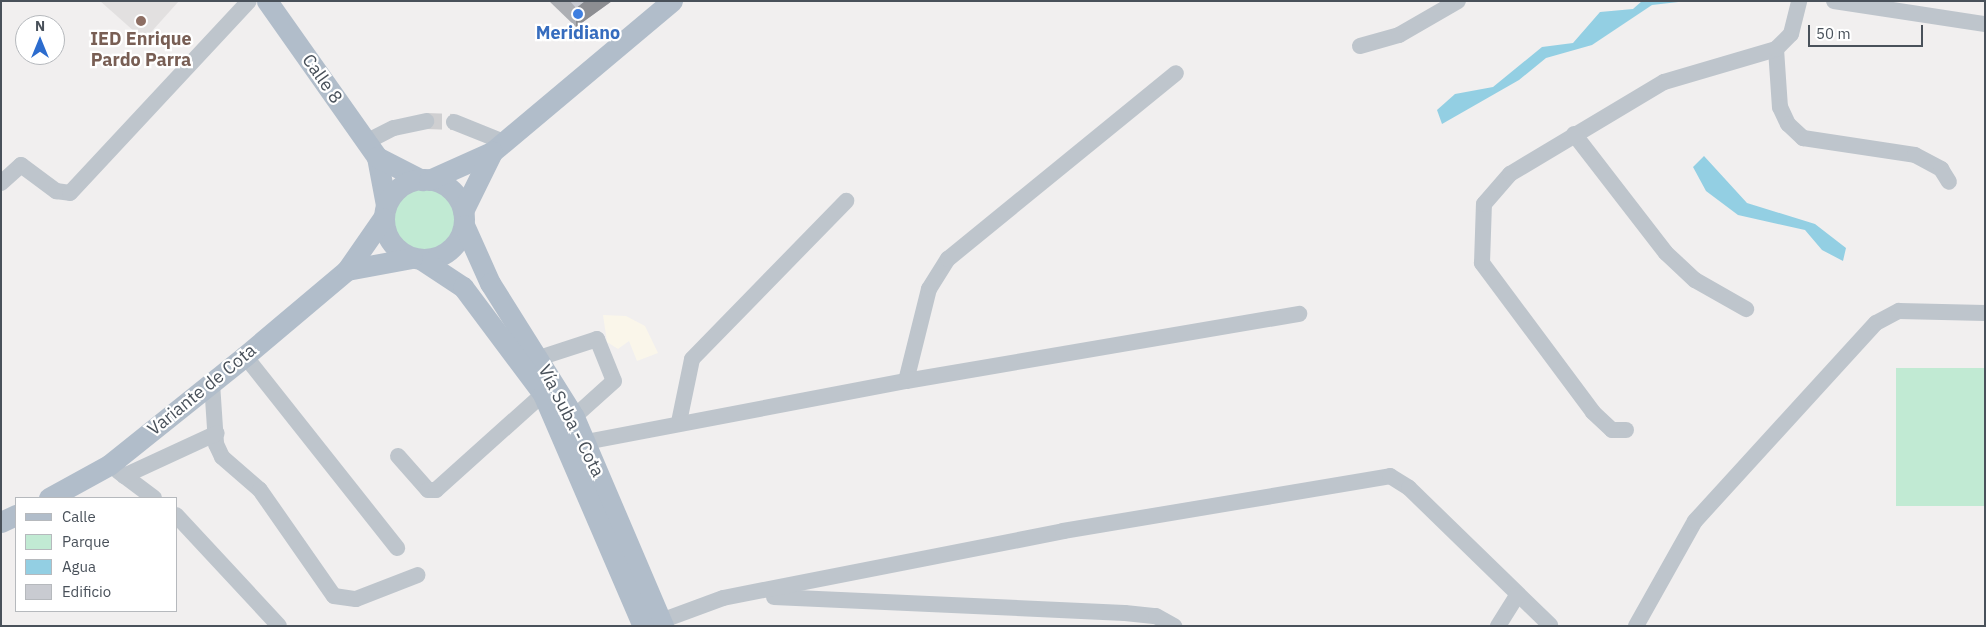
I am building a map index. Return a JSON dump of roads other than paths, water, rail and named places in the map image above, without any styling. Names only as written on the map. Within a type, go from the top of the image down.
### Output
[{"type":"main road","name":"Calle 8","points":[[267,1],[371,150]]},
{"type":"main road","points":[[385,211],[401,187],[425,180],[498,147],[672,1]]},
{"type":"main road","points":[[371,150],[391,243],[417,259],[450,250],[498,147]]},
{"type":"main road","points":[[371,150],[425,180],[451,190],[464,218]]},
{"type":"main road","name":"Variante de Cota","points":[[51,497],[117,470],[212,383],[347,270],[385,211]]},
{"type":"main road","name":"Vía Suba - Cota","points":[[464,218],[490,283],[539,358],[574,417],[586,442],[654,624]]},
{"type":"main road","name":"Vía Suba - Cota","points":[[417,259],[463,287],[542,394],[654,624]]},
{"type":"main road","name":"Variante de Cota","points":[[347,270],[417,259]]},
{"type":"main road","points":[[1,522],[15,515]]},
{"type":"street","points":[[1,184],[21,165],[56,191],[70,193],[249,1]]},
{"type":"street","points":[[1360,46],[1399,35],[1458,1]]},
{"type":"street","points":[[1626,430],[1612,430],[1593,412],[1482,263],[1484,204],[1510,174],[1574,134],[1664,82],[1776,49],[1791,34],[1799,1]]},
{"type":"street","points":[[1834,1],[1985,24]]},
{"type":"street","points":[[1776,49],[1780,106],[1788,124],[1803,138],[1916,155],[1941,169],[1949,182]]},
{"type":"street","points":[[906,381],[929,289],[942,266],[1176,73]]},
{"type":"street","points":[[371,150],[394,128],[426,121]]},
{"type":"street","points":[[454,122],[498,147]]},
{"type":"street","points":[[1574,134],[1666,253],[1695,280],[1746,309]]},
{"type":"street","points":[[679,422],[692,359],[846,201]]},
{"type":"street","points":[[1636,626],[1695,521],[1876,323],[1899,311],[1985,313]]},
{"type":"street","points":[[586,442],[679,422],[906,381],[1299,314]]},
{"type":"street","points":[[539,358],[597,339],[614,381],[574,417]]},
{"type":"street","points":[[245,356],[397,548]]},
{"type":"street","points":[[212,383],[217,433],[222,457],[265,495],[334,596],[349,600],[418,575]]},
{"type":"street","points":[[398,456],[428,490],[436,490],[542,394]]},
{"type":"street","points":[[117,470],[217,433]]},
{"type":"street","points":[[117,470],[153,497]]},
{"type":"street","points":[[750,596],[1063,531],[1390,476],[1409,488],[1550,625]]},
{"type":"street","points":[[178,519],[279,626]]},
{"type":"street","points":[[1498,626],[1517,595]]},
{"type":"street","points":[[654,624],[723,598],[750,596],[1124,613],[1156,616],[1174,626]]},
{"type":"water","points":[[1642,1],[1687,1],[1652,5],[1592,45],[1546,58],[1519,80],[1442,124],[1437,110],[1455,94],[1493,87],[1542,47],[1573,43],[1600,12],[1633,9]]},
{"type":"water","points":[[1704,156],[1747,203],[1815,224],[1846,248],[1843,261],[1822,250],[1805,230],[1738,215],[1706,191],[1693,167]]},
{"type":"tunnel","points":[[426,121],[454,122]]},
{"type":"place","name":"Meridiano","points":[[578,14]]},
{"type":"place","name":"IED Enrique Pardo Parra","points":[[141,21]]}]
